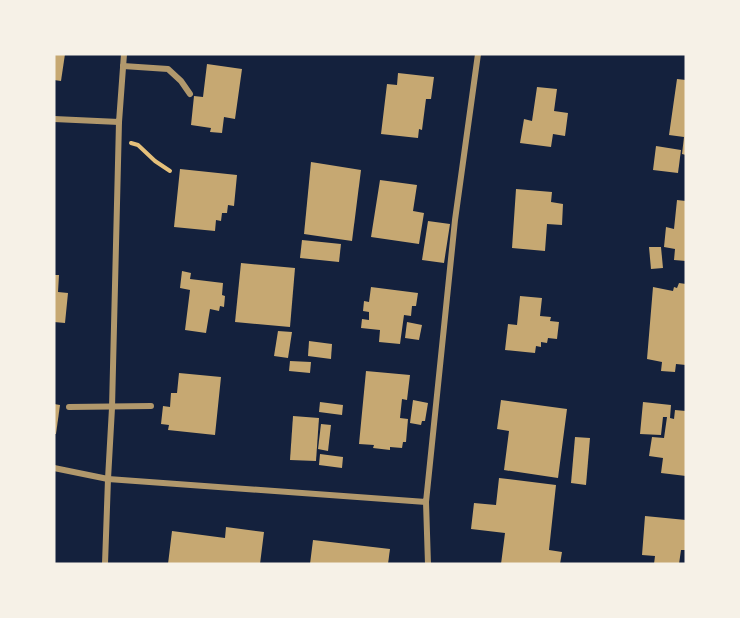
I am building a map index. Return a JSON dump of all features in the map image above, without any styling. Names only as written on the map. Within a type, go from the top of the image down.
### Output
[{"type":"street","points":[[105,564],[112,408],[119,122],[124,54]]},
{"type":"street","points":[[428,564],[426,502],[455,220],[478,54]]},
{"type":"street","points":[[123,66],[168,69],[181,81],[190,94]]},
{"type":"street","points":[[54,119],[119,122]]},
{"type":"street","points":[[69,407],[151,406]]},
{"type":"street","points":[[54,468],[108,479],[426,502]]},
{"type":"path","points":[[119,140],[138,145],[154,161],[170,171]]},
{"type":"building","points":[[54,54],[65,54],[61,81],[54,80]]},
{"type":"building","points":[[207,64],[242,69],[235,119],[224,117],[222,133],[210,132],[211,128],[191,125],[194,96],[203,97]]},
{"type":"building","points":[[398,73],[434,77],[431,99],[426,99],[422,130],[419,129],[418,138],[381,134],[387,84],[397,85]]},
{"type":"building","points":[[677,79],[686,80],[686,155],[682,154],[684,137],[669,135]]},
{"type":"building","points":[[537,87],[557,89],[554,111],[568,113],[565,136],[553,134],[551,147],[520,143],[524,119],[532,121]]},
{"type":"building","points":[[656,146],[681,150],[678,173],[653,170]]},
{"type":"building","points":[[311,162],[361,170],[352,241],[304,234]]},
{"type":"building","points":[[180,169],[237,175],[234,206],[228,205],[227,213],[222,213],[221,221],[216,220],[215,231],[174,227]]},
{"type":"building","points":[[380,180],[417,185],[413,211],[424,213],[419,244],[371,237]]},
{"type":"building","points":[[516,189],[552,192],[551,202],[563,204],[562,225],[547,224],[545,251],[512,248]]},
{"type":"building","points":[[677,200],[686,201],[686,261],[674,260],[675,249],[664,247],[666,227],[674,229]]},
{"type":"building","points":[[428,221],[450,224],[444,263],[422,260]]},
{"type":"building","points":[[302,240],[341,244],[339,262],[300,258]]},
{"type":"building","points":[[649,247],[661,247],[663,268],[651,269]]},
{"type":"building","points":[[241,263],[295,268],[290,327],[235,322]]},
{"type":"building","points":[[182,271],[191,273],[190,279],[223,283],[224,307],[220,306],[219,311],[210,309],[206,333],[185,330],[190,290],[180,288]]},
{"type":"building","points":[[54,275],[59,275],[58,292],[68,293],[65,323],[54,322]]},
{"type":"building","points":[[679,283],[686,284],[686,365],[676,364],[675,372],[661,371],[662,362],[647,359],[653,287],[673,291]]},
{"type":"building","points":[[371,287],[418,293],[416,306],[412,306],[411,316],[404,315],[400,344],[379,342],[380,330],[361,328],[362,319],[369,320],[369,312],[363,311],[364,301],[369,302]]},
{"type":"building","points":[[520,296],[542,298],[540,316],[551,317],[550,321],[559,322],[557,339],[548,338],[547,343],[541,342],[541,347],[536,346],[535,353],[505,350],[508,324],[517,325]]},
{"type":"building","points":[[407,322],[422,325],[419,340],[405,338]]},
{"type":"building","points":[[278,331],[292,332],[288,358],[274,356]]},
{"type":"building","points":[[309,341],[332,344],[331,359],[308,356]]},
{"type":"building","points":[[290,361],[311,362],[310,373],[289,371]]},
{"type":"building","points":[[366,371],[410,375],[407,400],[402,399],[400,418],[408,419],[406,442],[403,442],[402,448],[390,447],[390,450],[373,448],[374,445],[359,444]]},
{"type":"building","points":[[179,373],[221,377],[215,435],[168,430],[169,425],[161,424],[163,406],[170,407],[171,393],[177,393]]},
{"type":"building","points":[[413,400],[428,403],[425,421],[422,421],[421,425],[410,423]]},
{"type":"building","points":[[501,400],[567,409],[558,478],[504,470],[509,431],[497,429]]},
{"type":"building","points":[[320,402],[343,405],[342,415],[319,412]]},
{"type":"building","points":[[643,402],[671,405],[670,418],[674,419],[675,410],[686,411],[686,476],[661,473],[663,458],[649,456],[652,437],[664,438],[667,417],[663,417],[661,435],[640,434]]},
{"type":"building","points":[[54,404],[60,405],[56,434],[54,434]]},
{"type":"building","points":[[293,416],[319,418],[316,461],[290,460]]},
{"type":"building","points":[[321,424],[331,425],[328,451],[318,449]]},
{"type":"building","points":[[575,437],[590,438],[586,485],[571,483]]},
{"type":"building","points":[[320,454],[343,457],[342,468],[319,465]]},
{"type":"building","points":[[499,478],[556,485],[549,550],[562,552],[560,564],[501,564],[505,533],[471,529],[474,503],[496,505]]},
{"type":"building","points":[[645,516],[686,520],[686,550],[681,550],[679,564],[654,564],[655,556],[642,555]]},
{"type":"building","points":[[226,527],[264,532],[260,564],[168,564],[172,531],[225,538]]},
{"type":"building","points":[[313,540],[390,549],[388,564],[310,564]]}]
